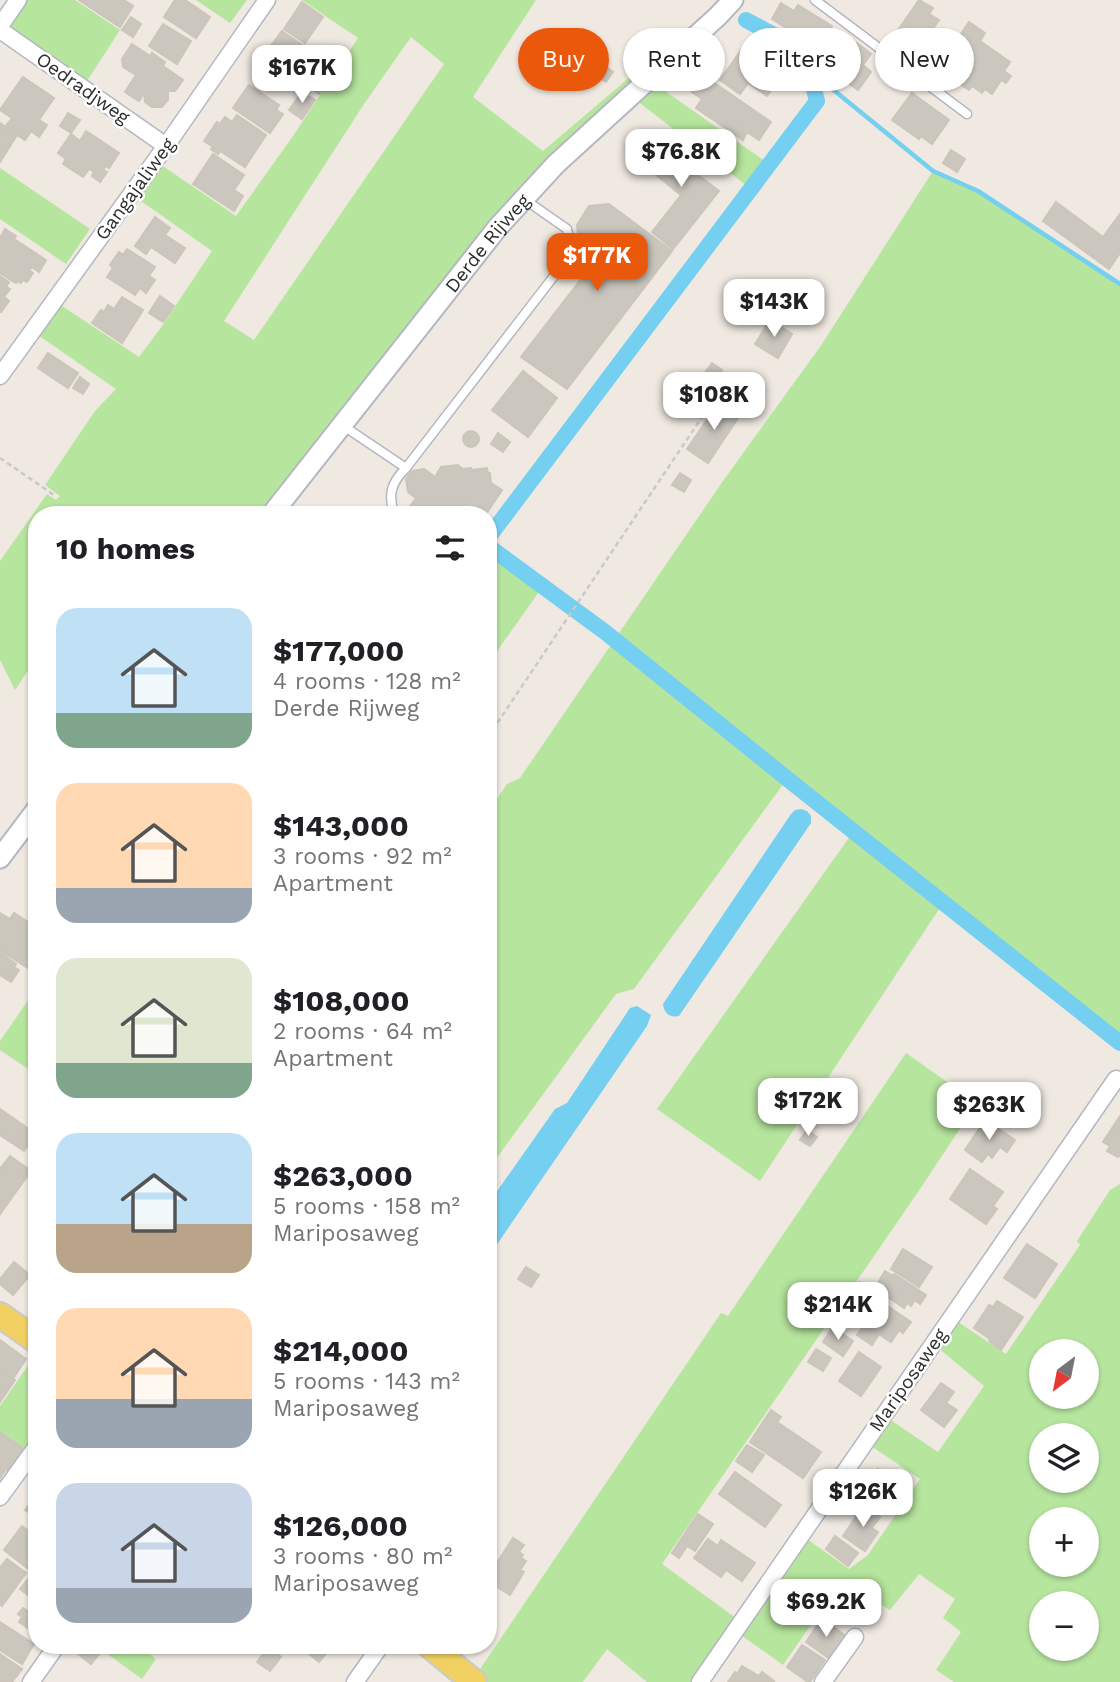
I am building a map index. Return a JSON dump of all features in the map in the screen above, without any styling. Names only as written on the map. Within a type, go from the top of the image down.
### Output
[{"type":"main road","points":[[0,1315],[28,1335]]},
{"type":"main road","points":[[440,1654],[474,1682]]},
{"type":"street","points":[[0,28],[18,0]]},
{"type":"street","name":"Gangajaliweg","points":[[0,376],[166,146],[267,0]]},
{"type":"street","name":"Derde Rijweg","points":[[278,506],[498,227],[556,164],[733,0]]},
{"type":"street","name":"Oedradjweg","points":[[0,28],[166,146]]},
{"type":"street","points":[[0,858],[28,820]]},
{"type":"street","name":"Mariposaweg","points":[[701,1682],[1116,1079]]},
{"type":"street","points":[[0,1497],[28,1458]]},
{"type":"street","points":[[823,1682],[855,1637]]},
{"type":"street","points":[[31,1682],[51,1654]]},
{"type":"street","points":[[355,1682],[375,1654]]},
{"type":"lane","points":[[816,0],[967,114]]},
{"type":"lane","points":[[392,506],[392,487],[397,477],[564,263],[570,245],[567,229],[524,199]]},
{"type":"lane","points":[[342,425],[406,468]]},
{"type":"path","points":[[497,724],[714,399]]},
{"type":"path","points":[[0,458],[54,495]]},
{"type":"green space","points":[[25,0],[75,0],[120,30],[85,84],[9,30],[9,23]]},
{"type":"green space","points":[[196,0],[247,0],[230,23]]},
{"type":"green space","points":[[302,0],[536,0],[473,97],[543,151],[623,83],[623,91],[628,91],[553,161],[272,506],[39,506],[47,494],[56,500],[60,496],[45,485],[95,411],[116,389],[35,333],[56,302],[139,357],[162,326],[212,251],[131,194],[154,160],[236,216],[358,38]],"holes":[[[411,37],[444,64],[254,340],[224,321],[364,104]]]},
{"type":"green space","points":[[720,0],[712,13],[696,28],[687,28]]},
{"type":"green space","points":[[647,91],[665,91],[769,164],[751,189],[636,100]]},
{"type":"green space","points":[[0,168],[90,229],[66,264],[0,219]]},
{"type":"green space","points":[[933,171],[978,191],[1120,284],[1120,1043],[943,903],[760,1181],[657,1109],[853,832],[787,779],[634,989],[616,994],[497,1158],[497,799],[507,784],[520,778],[723,481],[820,347]]},
{"type":"green space","points":[[28,521],[28,670],[15,690],[0,660],[0,561]]},
{"type":"green space","points":[[497,553],[543,586],[497,651]]},
{"type":"green space","points":[[28,1000],[28,1069],[0,1050],[0,1041]]},
{"type":"green space","points":[[906,1053],[977,1103],[662,1564],[737,1619],[693,1682],[647,1682],[607,1649],[583,1682],[479,1682],[474,1678],[490,1654],[497,1654],[497,1644],[721,1313],[728,1316]]},
{"type":"green space","points":[[1120,1184],[1120,1682],[954,1682],[936,1670],[961,1632],[943,1618],[955,1599],[919,1574],[890,1610],[842,1580],[783,1665],[741,1635],[807,1539],[849,1569],[868,1555],[920,1479],[871,1446],[889,1419],[938,1452],[984,1386],[937,1347],[955,1320],[1006,1354],[1080,1245],[1077,1241],[1110,1190]]},
{"type":"green space","points":[[28,1366],[26,1453],[0,1434],[0,1406]]},
{"type":"green space","points":[[107,1654],[150,1654],[156,1659],[142,1679]]},
{"type":"water","points":[[801,809],[811,816],[811,823],[679,1016],[668,1014],[663,1004],[791,814]]},
{"type":"water","points":[[637,1006],[651,1015],[647,1026],[497,1244],[497,1191],[555,1109],[567,1103],[630,1008]]},
{"type":"building","points":[[79,0],[124,0],[133,6],[120,27]]},
{"type":"building","points":[[175,0],[185,0],[210,17],[196,38],[164,17]]},
{"type":"building","points":[[919,0],[933,8],[929,14],[939,20],[933,28],[899,28]]},
{"type":"building","points":[[302,2],[323,17],[305,43],[284,29]]},
{"type":"building","points":[[781,3],[794,11],[798,5],[832,26],[786,28],[772,19]]},
{"type":"building","points":[[131,17],[141,24],[133,37],[122,30]]},
{"type":"building","points":[[969,22],[985,33],[980,41],[1010,62],[1004,71],[1011,76],[1006,83],[1001,80],[992,94],[985,89],[982,93],[974,87],[974,28],[965,28]]},
{"type":"building","points":[[163,24],[191,41],[177,64],[149,46]]},
{"type":"building","points":[[282,31],[315,54],[298,77],[265,54]]},
{"type":"building","points":[[132,44],[165,62],[163,66],[183,80],[175,91],[168,91],[168,100],[162,107],[152,107],[145,102],[144,93],[139,101],[125,92],[136,75],[123,67],[122,59]]},
{"type":"building","points":[[861,46],[871,54],[863,65],[871,72],[861,86]]},
{"type":"building","points":[[739,53],[739,91],[742,91],[740,94],[725,84],[725,73]]},
{"type":"building","points":[[262,56],[288,74],[279,87],[253,69]]},
{"type":"building","points":[[23,77],[54,98],[39,120],[47,125],[39,137],[31,131],[25,140],[5,127],[12,118],[0,110]]},
{"type":"building","points":[[317,77],[326,83],[319,94],[310,88]]},
{"type":"building","points":[[249,85],[279,105],[276,110],[283,114],[270,133],[233,108]]},
{"type":"building","points":[[725,90],[771,122],[759,140],[747,132],[743,140],[696,108],[702,99],[692,92]]},
{"type":"building","points":[[302,92],[315,100],[302,119],[289,110]]},
{"type":"building","points":[[912,93],[949,120],[932,144],[921,136],[919,139],[892,120]]},
{"type":"building","points":[[68,113],[80,120],[71,133],[60,126]]},
{"type":"building","points":[[237,115],[266,135],[245,167],[220,151],[218,154],[204,141],[217,122],[220,124],[225,117],[232,122]]},
{"type":"building","points":[[0,123],[17,135],[0,162]]},
{"type":"building","points":[[86,131],[119,153],[109,168],[106,166],[103,170],[107,172],[100,182],[92,176],[94,172],[89,169],[83,177],[63,164],[66,159],[58,153],[71,134],[80,141]]},
{"type":"building","points":[[668,137],[679,146],[681,143],[707,164],[698,175],[719,191],[673,249],[652,232],[681,195],[645,166]]},
{"type":"building","points":[[951,150],[965,159],[957,172],[943,163]]},
{"type":"building","points":[[213,154],[244,175],[234,190],[243,196],[234,211],[193,184]]},
{"type":"building","points":[[1056,202],[1103,237],[1120,214],[1120,253],[1109,269],[1043,221]]},
{"type":"building","points":[[609,204],[672,251],[567,389],[521,357],[598,257],[579,244],[577,225],[589,206]]},
{"type":"building","points":[[155,217],[170,228],[165,235],[185,248],[175,263],[151,247],[146,254],[135,246]]},
{"type":"building","points":[[5,229],[16,236],[14,239],[46,260],[39,272],[32,267],[29,271],[33,273],[27,282],[23,280],[16,283],[0,273],[0,238]]},
{"type":"building","points":[[127,249],[155,267],[149,276],[155,280],[146,293],[140,288],[135,295],[107,277],[113,268],[110,265],[119,252],[123,255]]},
{"type":"building","points":[[0,276],[9,282],[6,287],[10,289],[4,297],[9,301],[1,312],[0,311]]},
{"type":"building","points":[[160,296],[174,306],[163,322],[149,313]]},
{"type":"building","points":[[122,297],[143,310],[122,343],[92,323],[101,310],[104,312],[108,305],[114,309]]},
{"type":"building","points":[[770,320],[792,334],[778,358],[755,344]]},
{"type":"building","points":[[48,353],[78,373],[68,388],[38,368]]},
{"type":"building","points":[[712,363],[722,370],[716,380],[705,373]]},
{"type":"building","points":[[523,371],[557,398],[528,437],[492,410]]},
{"type":"building","points":[[80,377],[89,384],[83,394],[73,388]]},
{"type":"building","points":[[739,378],[750,385],[747,389],[756,395],[747,408],[727,397]]},
{"type":"building","points":[[720,401],[740,415],[708,463],[687,449]]},
{"type":"building","points":[[471,431],[477,433],[477,445],[471,447],[465,445],[463,439],[465,433]]},
{"type":"building","points":[[498,433],[510,442],[503,452],[491,444]]},
{"type":"building","points":[[458,465],[472,470],[487,468],[491,483],[502,490],[491,506],[410,506],[416,498],[408,492],[406,479],[412,471],[424,469],[435,477],[441,467]]},
{"type":"building","points":[[680,473],[691,480],[684,492],[672,485]]},
{"type":"building","points":[[0,913],[10,919],[14,913],[28,922],[28,968],[0,950]]},
{"type":"building","points":[[0,952],[16,964],[14,967],[19,970],[11,982],[0,975]]},
{"type":"building","points":[[0,1109],[28,1128],[28,1145],[24,1151],[0,1135]]},
{"type":"building","points":[[1120,1116],[1118,1157],[1107,1151],[1110,1146],[1103,1142]]},
{"type":"building","points":[[985,1120],[1015,1140],[1007,1152],[1000,1147],[992,1158],[988,1154],[982,1162],[965,1150]]},
{"type":"building","points":[[807,1130],[817,1137],[810,1146],[800,1140]]},
{"type":"building","points":[[10,1156],[28,1169],[28,1175],[0,1214],[0,1169]]},
{"type":"building","points":[[970,1169],[1003,1192],[993,1206],[997,1209],[986,1224],[950,1199]]},
{"type":"building","points":[[1027,1244],[1057,1264],[1035,1298],[1004,1278]]},
{"type":"building","points":[[903,1249],[932,1267],[919,1287],[891,1269]]},
{"type":"building","points":[[14,1262],[28,1273],[28,1277],[13,1295],[0,1284],[0,1279]]},
{"type":"building","points":[[526,1267],[539,1275],[531,1287],[518,1279]]},
{"type":"building","points":[[885,1271],[926,1295],[920,1304],[915,1300],[911,1306],[907,1303],[904,1308],[882,1293],[876,1286]]},
{"type":"building","points":[[860,1282],[873,1292],[871,1295],[911,1322],[903,1333],[899,1330],[891,1342],[879,1334],[872,1345],[857,1335],[867,1321],[844,1305]]},
{"type":"building","points":[[997,1301],[1023,1317],[1001,1350],[974,1328],[989,1305],[993,1307]]},
{"type":"building","points":[[833,1327],[853,1341],[843,1356],[823,1342]]},
{"type":"building","points":[[0,1340],[26,1359],[14,1377],[0,1368]]},
{"type":"building","points":[[816,1349],[831,1358],[823,1371],[808,1362]]},
{"type":"building","points":[[859,1352],[881,1367],[861,1396],[839,1381]]},
{"type":"building","points":[[0,1370],[15,1380],[0,1402]]},
{"type":"building","points":[[941,1383],[954,1392],[946,1403],[957,1410],[944,1427],[921,1410]]},
{"type":"building","points":[[771,1410],[781,1417],[777,1422],[821,1452],[803,1478],[750,1442]]},
{"type":"building","points":[[0,1432],[25,1450],[10,1472],[6,1469],[0,1478]]},
{"type":"building","points":[[747,1445],[764,1455],[752,1472],[736,1461]]},
{"type":"building","points":[[878,1469],[890,1477],[893,1472],[910,1484],[891,1511],[865,1493]]},
{"type":"building","points":[[735,1472],[781,1505],[765,1527],[719,1494]]},
{"type":"building","points":[[864,1505],[880,1517],[872,1528],[878,1532],[865,1551],[843,1536]]},
{"type":"building","points":[[698,1514],[713,1524],[695,1551],[687,1546],[679,1558],[672,1553]]},
{"type":"building","points":[[22,1526],[28,1531],[28,1569],[4,1550]]},
{"type":"building","points":[[835,1536],[858,1553],[848,1566],[826,1549]]},
{"type":"building","points":[[513,1538],[524,1545],[519,1552],[523,1555],[521,1558],[526,1561],[520,1570],[524,1572],[510,1595],[497,1587],[497,1563]]},
{"type":"building","points":[[708,1539],[718,1546],[721,1540],[755,1563],[742,1581],[726,1570],[721,1577],[694,1558]]},
{"type":"building","points":[[7,1559],[26,1573],[2,1606],[0,1568]]},
{"type":"building","points":[[28,1579],[28,1595],[20,1589]]},
{"type":"building","points":[[839,1597],[855,1606],[847,1619],[831,1610]]},
{"type":"building","points":[[23,1608],[28,1612],[28,1628],[19,1622],[22,1617],[18,1614]]},
{"type":"building","points":[[822,1619],[846,1636],[830,1659],[806,1642]]},
{"type":"building","points":[[0,1622],[28,1640],[28,1654],[22,1664],[0,1650]]},
{"type":"building","points":[[802,1645],[825,1660],[810,1682],[787,1667]]},
{"type":"building","points":[[0,1654],[22,1669],[12,1682],[0,1682]]},
{"type":"building","points":[[78,1654],[99,1654],[91,1664]]},
{"type":"building","points":[[263,1654],[277,1654],[281,1657],[270,1671],[257,1662]]},
{"type":"building","points":[[309,1654],[326,1654],[319,1662]]},
{"type":"building","points":[[742,1666],[759,1676],[762,1672],[774,1681],[728,1682]]},
{"type":"waterway","points":[[497,526],[817,101],[804,51],[746,20]]},
{"type":"waterway","points":[[835,91],[933,171],[978,191],[1120,284]]},
{"type":"waterway","points":[[497,553],[605,632],[1120,1043]]}]
